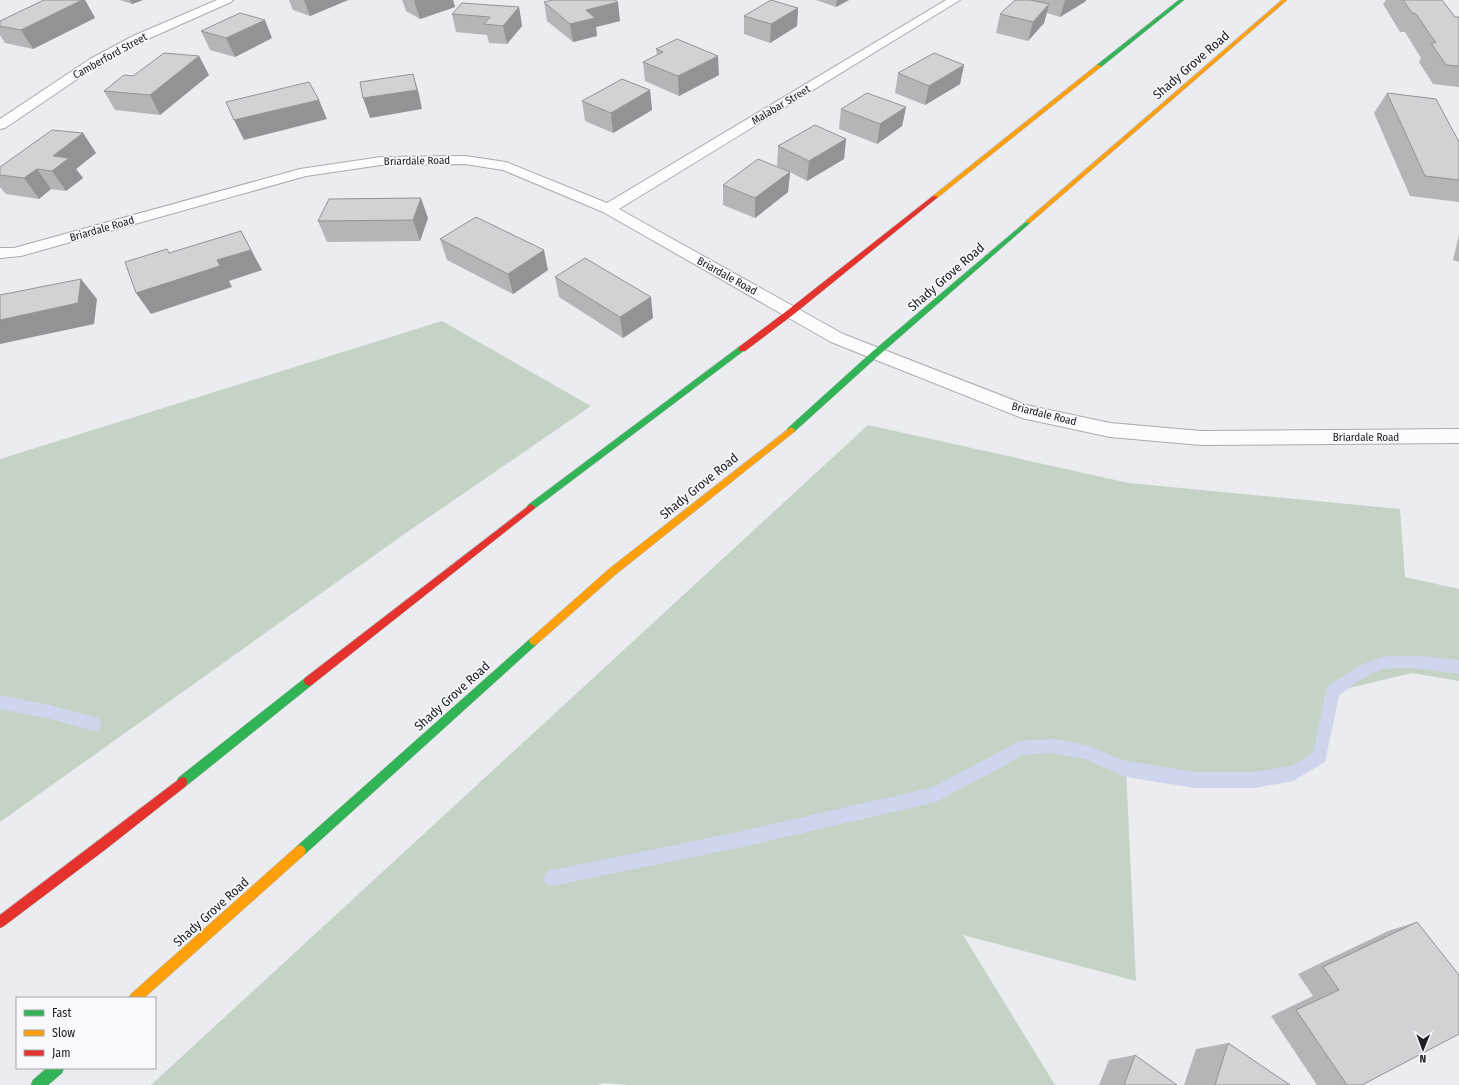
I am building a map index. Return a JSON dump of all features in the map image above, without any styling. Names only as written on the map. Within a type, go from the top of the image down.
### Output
[{"type":"main road","points":[[0,922],[102,845],[520,516],[791,312],[1182,0]]},
{"type":"main road","name":"Shady Grove Road","points":[[136,997],[612,572],[810,414],[875,354],[1285,0]]},
{"type":"main road","points":[[38,1085],[56,1069]]},
{"type":"street","name":"Camberford Street","points":[[0,125],[94,62],[137,39],[228,0]]},
{"type":"street","name":"Malabar Street","points":[[608,210],[954,0]]},
{"type":"street","name":"Briardale Road","points":[[0,254],[15,253],[305,172],[381,161],[465,160],[506,166],[608,210],[836,338],[1022,411],[1110,430],[1201,438],[1459,436]]},
{"type":"green space","points":[[442,321],[591,406],[403,535],[0,822],[0,459]]},
{"type":"green space","points":[[868,425],[1129,483],[1400,509],[1405,577],[1459,589],[1459,681],[1412,673],[1332,692],[1320,757],[1293,773],[1255,780],[1195,780],[1126,769],[1136,981],[963,935],[1055,1085],[629,1085],[604,1083],[597,1085],[151,1085]]},
{"type":"building","points":[[44,0],[82,0],[21,30],[0,26],[0,21]]},
{"type":"building","points":[[553,0],[615,0],[618,2],[586,10],[595,18],[570,24],[544,2]]},
{"type":"building","points":[[771,0],[798,8],[771,24],[744,16]]},
{"type":"building","points":[[1015,0],[1030,0],[1049,4],[1033,22],[1000,14]]},
{"type":"building","points":[[1403,0],[1442,0],[1455,17],[1459,17],[1459,66],[1446,65],[1431,43],[1436,43],[1416,14],[1412,13]]},
{"type":"building","points":[[462,3],[519,7],[503,26],[484,24],[490,17],[452,14]]},
{"type":"building","points":[[240,13],[265,20],[226,38],[201,31]]},
{"type":"building","points":[[677,39],[718,56],[678,76],[643,62],[663,52],[656,49]]},
{"type":"building","points":[[164,53],[199,56],[150,95],[104,91],[124,75],[133,76]]},
{"type":"building","points":[[934,53],[964,65],[929,86],[898,73]]},
{"type":"building","points":[[413,74],[417,90],[363,98],[360,82]]},
{"type":"building","points":[[622,79],[650,90],[611,113],[582,101]]},
{"type":"building","points":[[309,82],[319,100],[234,120],[226,102]]},
{"type":"building","points":[[867,93],[906,107],[880,124],[841,109]]},
{"type":"building","points":[[1387,93],[1436,99],[1459,142],[1459,180],[1425,176]]},
{"type":"building","points":[[815,125],[846,139],[809,161],[778,146]]},
{"type":"building","points":[[52,130],[83,133],[53,156],[69,158],[52,171],[37,169],[24,178],[0,175],[0,167]]},
{"type":"building","points":[[758,159],[790,172],[755,198],[723,185]]},
{"type":"building","points":[[421,198],[413,220],[318,221],[329,199]]},
{"type":"building","points":[[476,217],[544,250],[508,274],[440,239]]},
{"type":"building","points":[[241,231],[251,250],[217,260],[220,266],[136,293],[125,262],[167,249],[169,253]]},
{"type":"building","points":[[585,258],[651,297],[620,317],[555,277]]},
{"type":"building","points":[[81,279],[78,303],[0,320],[0,295]]},
{"type":"building","points":[[1417,922],[1459,975],[1459,1034],[1362,1085],[1347,1085],[1296,1010],[1339,990],[1323,967]]},
{"type":"building","points":[[1228,1043],[1290,1085],[1215,1085]]},
{"type":"building","points":[[1135,1055],[1177,1085],[1124,1085]]},
{"type":"waterway","points":[[552,878],[738,840],[936,794],[991,765],[1019,748],[1052,746],[1086,752],[1126,769],[1195,780],[1255,780],[1293,773],[1320,757],[1332,692],[1356,675],[1369,668],[1382,664],[1401,662],[1459,667]]},
{"type":"waterway","points":[[0,702],[50,712],[94,724]]},
{"type":"traffic: fast","points":[[1099,66],[1182,0]]},
{"type":"traffic: fast","points":[[791,430],[875,354],[1028,222]]},
{"type":"traffic: fast","points":[[531,507],[742,349]]},
{"type":"traffic: fast","points":[[300,851],[534,641]]},
{"type":"traffic: fast","points":[[182,782],[309,681]]},
{"type":"traffic: fast","points":[[38,1085],[56,1069]]},
{"type":"traffic: slow","points":[[1028,222],[1285,0]]},
{"type":"traffic: slow","points":[[935,197],[1099,66]]},
{"type":"traffic: slow","points":[[534,641],[612,572],[791,430]]},
{"type":"traffic: slow","points":[[136,997],[300,851]]},
{"type":"traffic: jam","points":[[742,349],[791,312],[935,197]]},
{"type":"traffic: jam","points":[[309,681],[531,507]]},
{"type":"traffic: jam","points":[[0,922],[182,782]]}]
